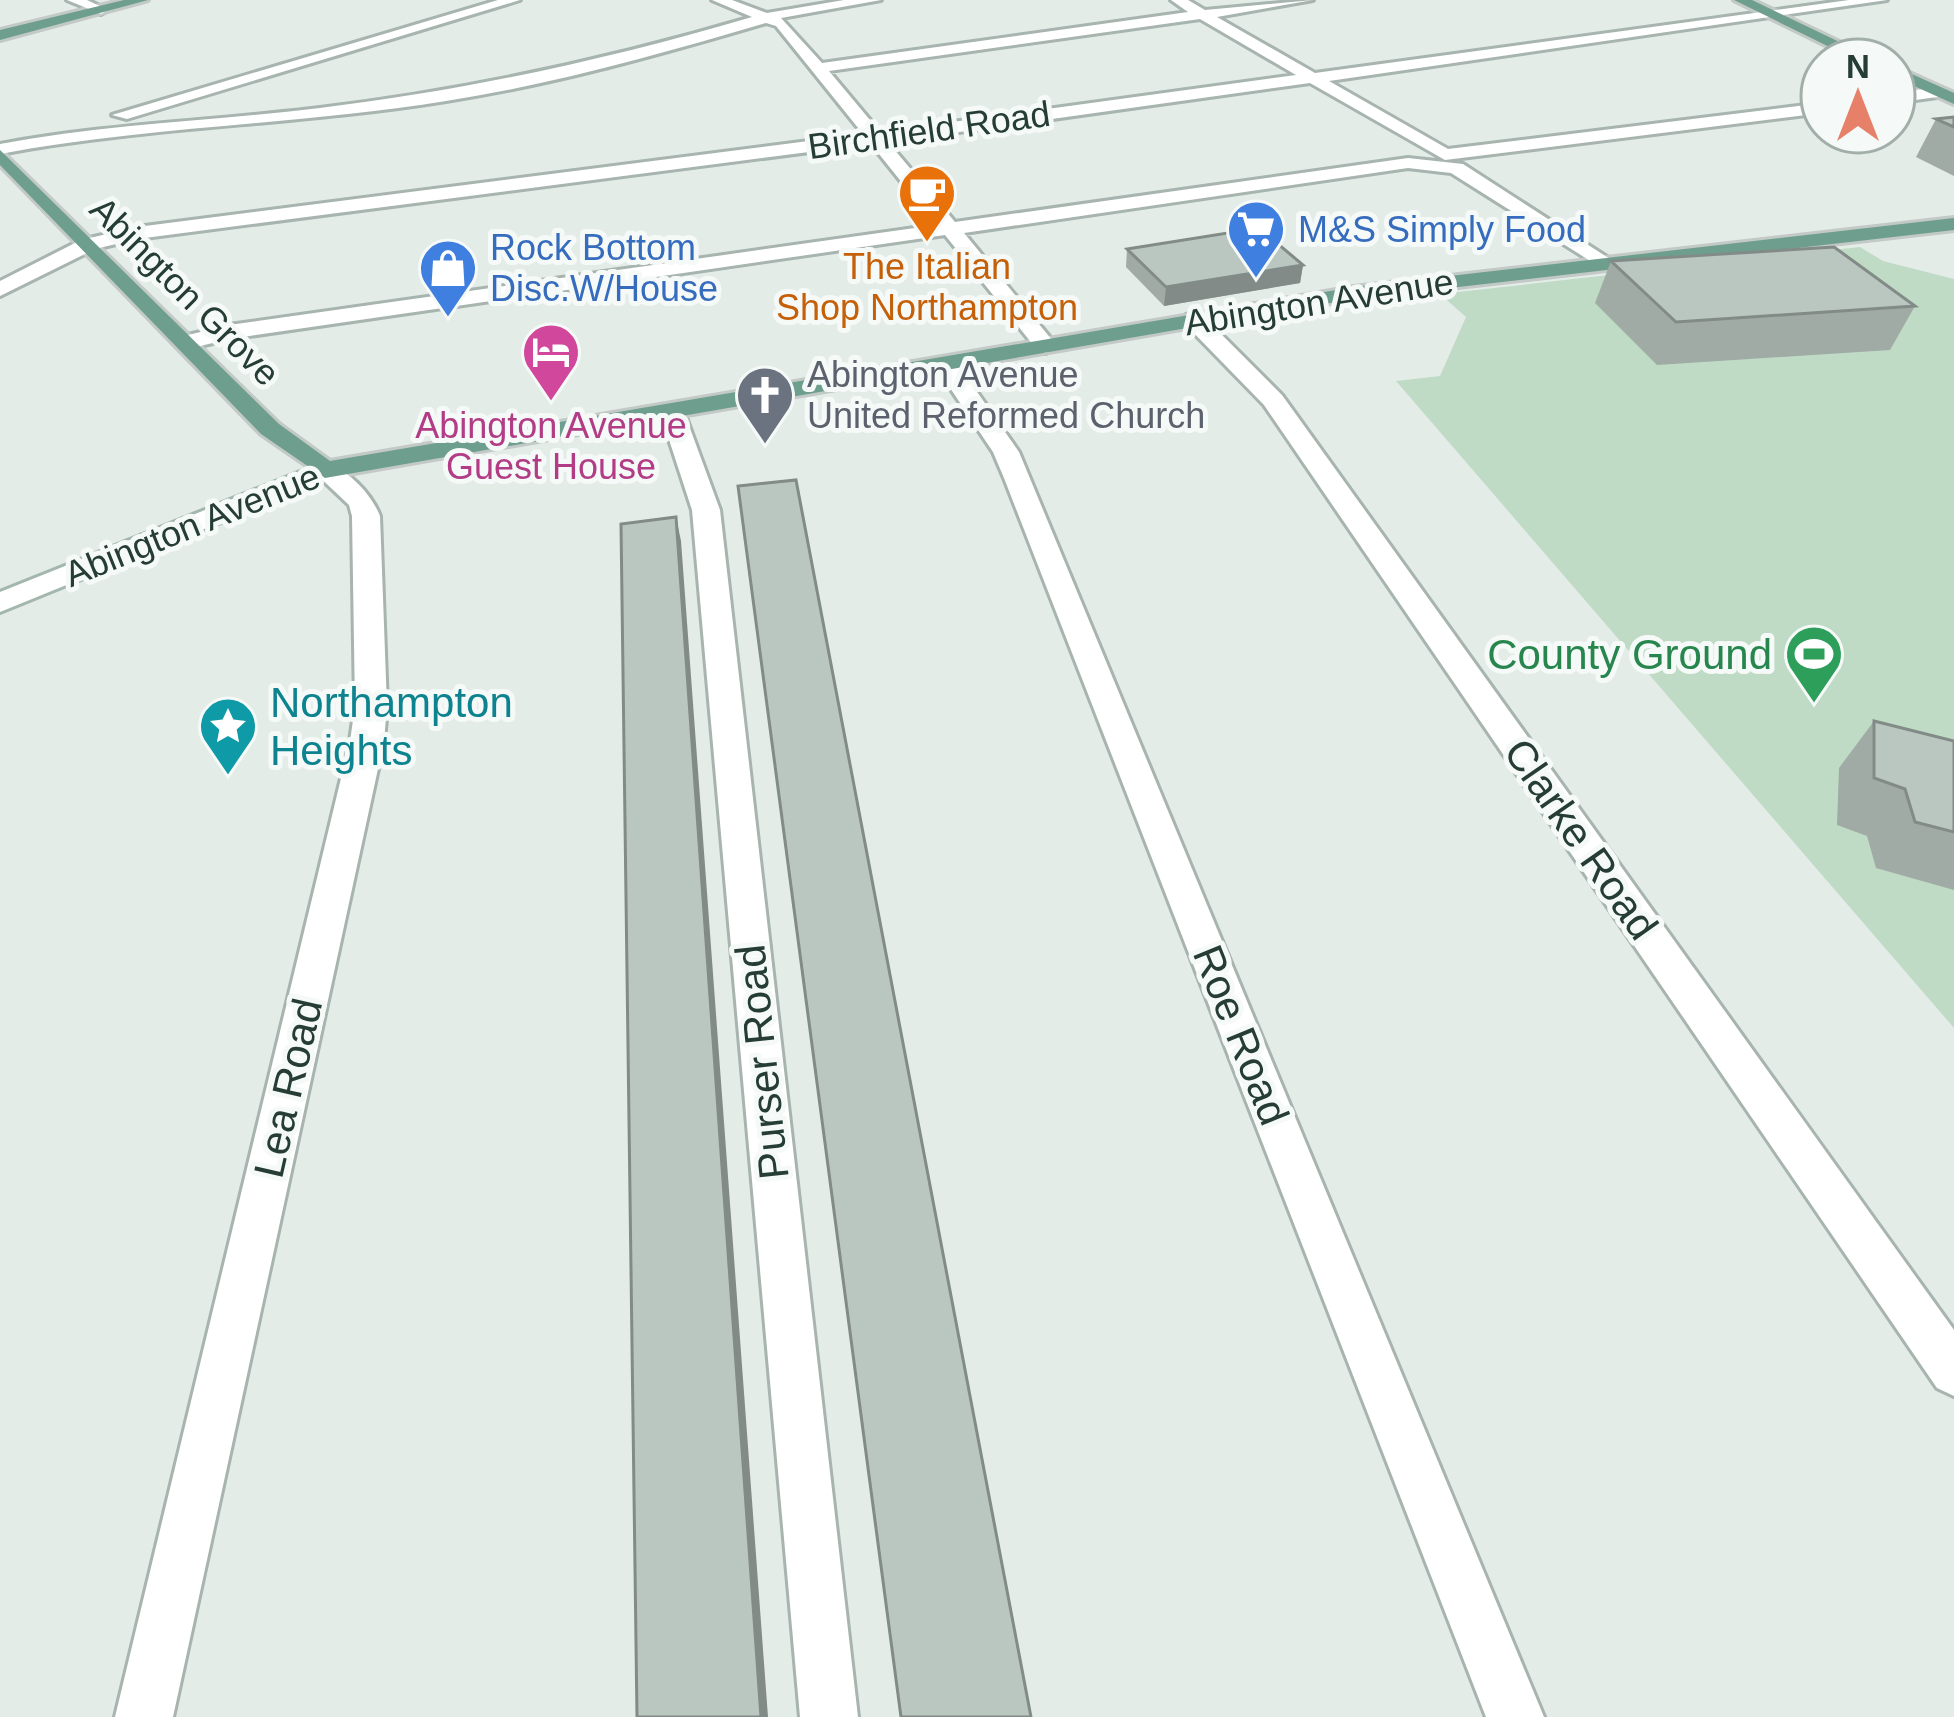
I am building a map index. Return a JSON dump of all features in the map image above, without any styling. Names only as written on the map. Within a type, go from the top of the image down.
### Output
[{"type":"main road","points":[[0,35],[141,0]]},
{"type":"main road","points":[[1741,0],[1818,36]]},
{"type":"main road","points":[[1918,83],[1946,96]]},
{"type":"main road","name":"Abington Grove","points":[[0,152],[269,429],[325,470]]},
{"type":"main road","name":"Abington Avenue","points":[[325,470],[1354,293],[1954,224]]},
{"type":"street","points":[[74,0],[101,10]]},
{"type":"street","points":[[74,135],[123,114],[513,0]]},
{"type":"street","points":[[719,0],[766,8],[874,0]]},
{"type":"street","points":[[1178,0],[1318,77],[1603,263]]},
{"type":"street","points":[[819,68],[1306,0]]},
{"type":"street","name":"Birchfield Road","points":[[0,290],[88,244],[136,233],[877,138],[1880,0]]},
{"type":"street","points":[[0,152],[74,135],[315,114],[449,96],[612,63],[766,8]]},
{"type":"street","points":[[766,8],[1046,346]]},
{"type":"street","points":[[184,343],[947,226],[1798,111]]},
{"type":"street","name":"Clarke Road","points":[[1194,320],[1273,400],[1954,1371]]},
{"type":"street","name":"Roe Road","points":[[946,364],[1006,452],[1017,478],[1515,1717]]},
{"type":"street","name":"Purser Road","points":[[672,412],[706,510],[829,1717]]},
{"type":"street","name":"Abington Avenue","points":[[0,603],[325,470]]},
{"type":"street","name":"Lea Road","points":[[144,1717],[367,741],[371,707],[366,516],[361,502],[325,470]]},
{"type":"green space","name":"County Ground","points":[[1860,247],[1883,261],[1954,279],[1954,1028],[1396,381],[1440,376],[1466,317],[1440,294]]},
{"type":"building","points":[[1259,228],[1303,265],[1166,287],[1127,249]]},
{"type":"building","points":[[1834,247],[1915,306],[1676,322],[1611,261]]},
{"type":"building","points":[[796,480],[1031,1717],[901,1717],[738,486]]},
{"type":"building","points":[[676,517],[761,1717],[637,1717],[621,524]]},
{"type":"building","points":[[1874,721],[1954,741],[1954,832],[1915,822],[1905,789],[1874,778]]},
{"type":"place","name":"The Italian Shop Northampton","points":[[927,244]]},
{"type":"place","name":"M&S Simply Food","points":[[1256,280]]},
{"type":"place","name":"Rock Bottom Disc.W/House","points":[[448,319]]},
{"type":"place","name":"Abington Avenue Guest House","points":[[551,403]]},
{"type":"place","name":"Abington Avenue United Reformed Church","points":[[765,446]]},
{"type":"place","name":"County Ground","points":[[1814,705]]},
{"type":"place","name":"Northampton Heights","points":[[228,777]]}]
